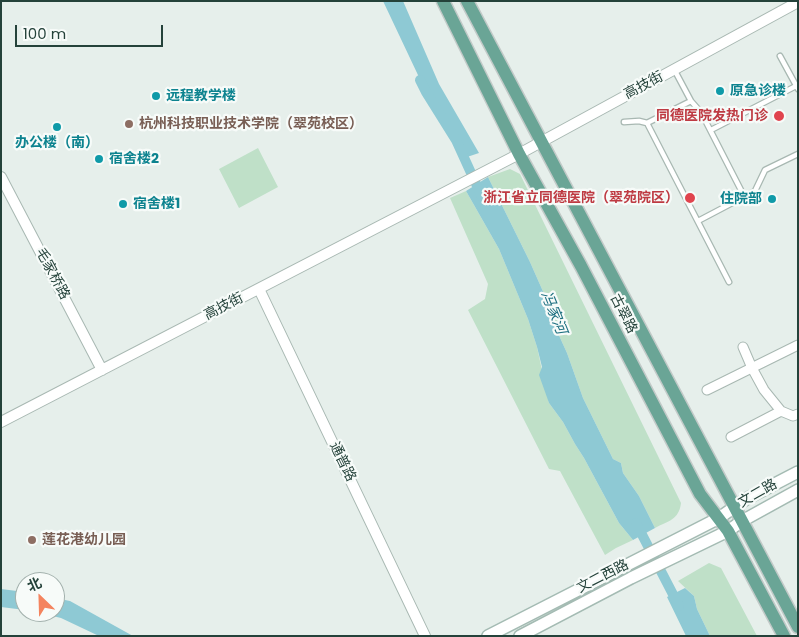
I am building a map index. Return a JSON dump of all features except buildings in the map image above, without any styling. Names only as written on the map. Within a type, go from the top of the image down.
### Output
[{"type":"main road","name":"古翠路","points":[[443,1],[519,154],[581,266],[700,494],[728,530],[784,636]]},
{"type":"main road","name":"古翠路","points":[[467,1],[798,627]]},
{"type":"main road","name":"文二路","points":[[719,518],[746,499],[798,472]]},
{"type":"main road","name":"文二路","points":[[728,530],[798,490]]},
{"type":"main road","name":"文二西路","points":[[488,636],[719,518]]},
{"type":"main road","name":"文二西路","points":[[520,636],[728,530]]},
{"type":"street","name":"高技街","points":[[1,422],[519,154],[798,2]]},
{"type":"street","name":"毛家桥路","points":[[1,178],[102,370]]},
{"type":"street","name":"通普路","points":[[259,289],[425,636]]},
{"type":"street","points":[[707,390],[798,345]]},
{"type":"street","points":[[743,347],[764,390],[781,411],[793,416],[798,414]]},
{"type":"street","points":[[731,437],[781,411]]},
{"type":"lane","points":[[711,130],[797,87],[780,56]]},
{"type":"lane","points":[[674,70],[691,101],[711,130],[744,196]]},
{"type":"lane","points":[[624,122],[639,121],[646,123],[691,101]]},
{"type":"lane","points":[[646,123],[729,282]]},
{"type":"lane","points":[[698,221],[755,191],[765,170],[798,154]]},
{"type":"green space","points":[[258,148],[278,187],[239,208],[219,169]]},
{"type":"green space","points":[[510,169],[520,174],[681,503],[675,517],[655,528],[639,496],[623,473],[621,463],[613,459],[583,398],[549,305],[488,177]]},
{"type":"green space","points":[[466,191],[499,249],[528,319],[537,347],[549,403],[563,422],[584,458],[619,523],[633,540],[605,555],[560,471],[549,469],[468,310],[485,299],[488,284],[450,198]]},
{"type":"green space","points":[[709,563],[721,568],[757,636],[710,636],[697,609],[694,596],[678,581]]},
{"type":"water","points":[[383,1],[403,1],[439,84],[479,153],[464,158],[456,140],[426,92]]},
{"type":"water","points":[[488,177],[549,305],[583,398],[613,459],[621,463],[623,473],[639,496],[655,528],[633,540],[619,523],[563,422],[549,403],[539,375],[542,367],[528,319],[499,249],[466,191]]},
{"type":"water","points":[[685,588],[694,596],[697,609],[710,636],[686,636],[667,597]]},
{"type":"water","points":[[1,589],[15,591],[15,609],[1,607]]},
{"type":"water","points":[[65,600],[133,636],[99,636],[65,620]]},
{"type":"waterway","name":"冯家河","points":[[420,80],[456,140],[482,197]]},
{"type":"waterway","name":"冯家河","points":[[636,523],[679,606]]},
{"type":"place","name":"原急诊楼","points":[[720,91]]},
{"type":"place","name":"远程教学楼","points":[[156,96]]},
{"type":"place","name":"同德医院发热门诊","points":[[779,116]]},
{"type":"place","name":"杭州科技职业技术学院（翠苑校区）","points":[[129,124]]},
{"type":"place","name":"办公楼（南）","points":[[57,127]]},
{"type":"place","name":"宿舍楼2","points":[[99,159]]},
{"type":"place","name":"浙江省立同德医院（翠苑院区）","points":[[690,198]]},
{"type":"place","name":"住院部","points":[[772,199]]},
{"type":"place","name":"宿舍楼1","points":[[123,204]]},
{"type":"place","name":"莲花港幼儿园","points":[[32,540]]}]
